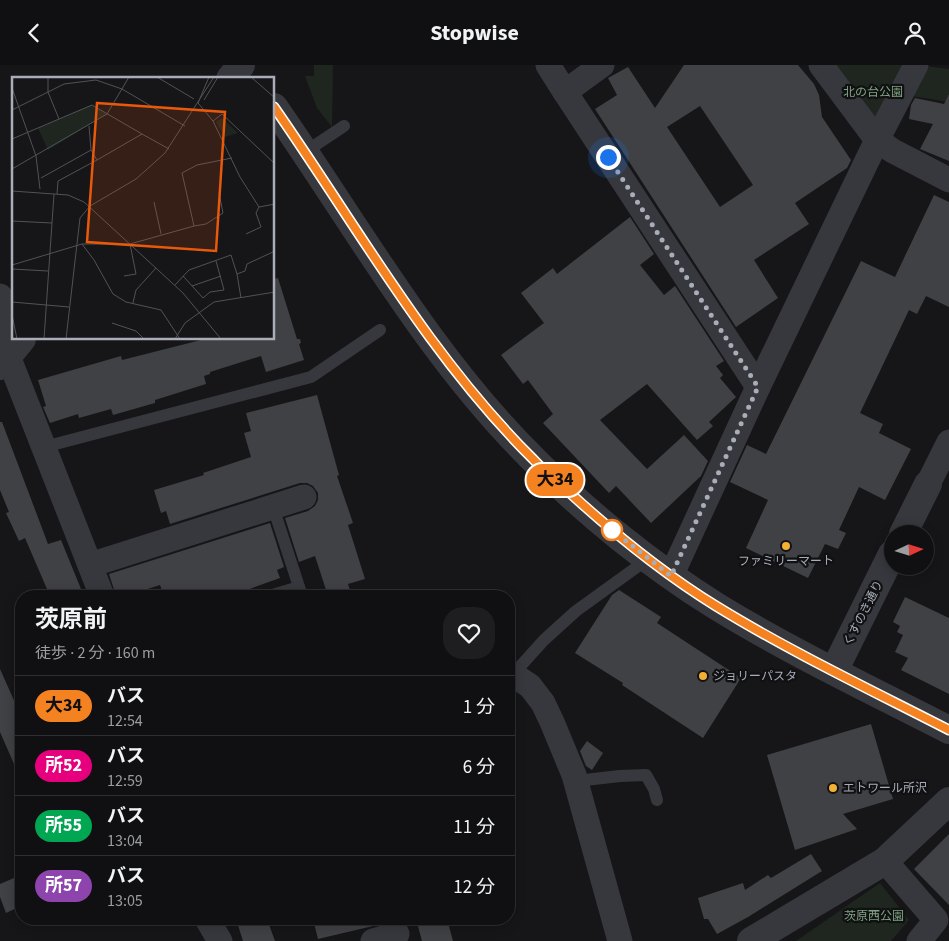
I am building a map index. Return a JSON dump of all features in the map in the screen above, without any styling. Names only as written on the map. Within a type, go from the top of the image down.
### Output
[{"type":"street","points":[[232,77],[243,65],[252,77]]},
{"type":"street","points":[[548,65],[758,387]]},
{"type":"street","points":[[565,92],[602,65]]},
{"type":"street","points":[[821,65],[877,140],[893,151],[949,179]]},
{"type":"street","points":[[671,576],[758,387],[877,140],[916,65]]},
{"type":"street","points":[[275,108],[408,306],[497,421],[533,460],[588,510],[648,559],[714,605],[758,631],[949,730]]},
{"type":"street","points":[[0,296],[7,355],[100,590]]},
{"type":"street","points":[[908,525],[949,442]]},
{"type":"street","points":[[90,565],[304,497]]},
{"type":"street","name":"くすのき通り","points":[[834,671],[884,570]]},
{"type":"street","points":[[515,678],[530,686],[543,703],[576,781],[620,941]]},
{"type":"street","points":[[751,941],[885,861],[949,801]]},
{"type":"street","points":[[885,861],[936,920],[919,941]]},
{"type":"street","points":[[211,925],[220,941]]},
{"type":"lane","points":[[305,152],[344,126]]},
{"type":"lane","points":[[44,447],[311,377],[380,330]]},
{"type":"lane","points":[[273,507],[300,590]]},
{"type":"lane","points":[[515,672],[563,622],[648,559]]},
{"type":"lane","points":[[576,781],[646,775],[654,789],[657,800]]},
{"type":"green space","points":[[314,65],[333,65],[332,127],[317,108],[305,76],[314,76]]},
{"type":"green space","name":"北の台公園","points":[[821,65],[916,65],[877,140]]},
{"type":"green space","points":[[926,66],[949,69],[949,102],[912,96]]},
{"type":"green space","name":"茨原西公園","points":[[880,883],[909,920],[891,941],[796,941]]},
{"type":"building","points":[[684,65],[798,65],[814,84],[819,95],[822,117],[851,160],[847,168],[795,203],[809,224],[754,260],[778,298],[736,327],[595,109],[617,95],[608,78],[628,67],[655,108]],"holes":[[[700,106],[753,185],[720,207],[667,127]]]},
{"type":"building","points":[[949,94],[949,161],[920,149],[933,124],[909,119],[911,105],[915,98],[944,104]]},
{"type":"building","points":[[934,195],[949,202],[949,307],[926,296],[917,314],[909,310],[860,413],[883,424],[879,433],[911,449],[885,500],[859,487],[839,530],[846,533],[838,549],[825,544],[808,578],[746,548],[768,500],[730,482],[747,445],[766,454],[861,261],[895,277]]},
{"type":"building","points":[[630,217],[654,254],[640,265],[664,295],[675,286],[724,361],[716,366],[723,375],[720,378],[736,397],[709,422],[713,426],[697,440],[647,384],[600,420],[647,469],[684,435],[708,461],[701,476],[651,523],[616,486],[609,493],[543,423],[553,414],[528,380],[523,384],[501,355],[544,323],[521,293],[553,268],[557,274]]},
{"type":"building","points":[[278,278],[297,339],[300,339],[301,343],[299,344],[304,360],[266,372],[261,356],[210,372],[210,374],[204,376],[206,384],[155,400],[155,403],[113,415],[111,409],[79,418],[78,414],[50,423],[43,407],[46,406],[38,380],[121,356],[122,360],[201,340],[275,340],[275,279]]},
{"type":"building","points":[[317,395],[339,475],[337,476],[353,523],[348,525],[365,579],[348,584],[350,590],[326,590],[315,556],[299,562],[285,518],[308,511],[315,506],[318,500],[318,493],[313,486],[307,483],[300,483],[170,524],[166,511],[161,513],[154,490],[204,475],[203,473],[251,457],[244,433],[251,431],[246,413]]},
{"type":"building","points":[[0,422],[2,422],[48,544],[61,540],[81,589],[47,590],[25,538],[19,541],[6,513],[9,512],[0,490]]},
{"type":"building","points":[[270,523],[284,567],[277,570],[280,578],[247,590],[162,590],[160,585],[145,590],[114,590],[109,574]]},
{"type":"building","points":[[619,590],[661,617],[657,623],[741,678],[703,738],[622,685],[623,683],[575,653],[612,595]]},
{"type":"building","points":[[905,597],[949,618],[949,694],[901,670],[908,658],[895,652],[903,635],[897,632],[900,626],[893,622]]},
{"type":"building","points":[[0,669],[15,703],[15,766],[0,732]]},
{"type":"building","name":"エトワール所沢","points":[[871,724],[893,799],[843,814],[857,829],[795,850],[767,755]]},
{"type":"building","points":[[587,741],[603,753],[592,770],[586,766],[580,751]]},
{"type":"building","points":[[949,834],[949,905],[914,869]]},
{"type":"building","points":[[811,854],[822,871],[748,917],[717,934],[708,919],[704,919],[698,898],[743,883],[745,890],[768,875],[771,878]]},
{"type":"building","points":[[15,878],[15,909],[6,913],[0,897],[0,884]]},
{"type":"building","points":[[238,925],[269,925],[275,941],[243,941]]},
{"type":"building","points":[[314,925],[373,925],[373,926],[318,939]]},
{"type":"building","points":[[418,925],[449,925],[453,941],[422,941]]},
{"type":"bus line","name":"大34","points":[[275,108],[408,306],[497,421],[533,460],[588,510],[640,553],[714,605],[758,631],[949,730]]},
{"type":"place","name":"ファミリーマート","points":[[786,546]]},
{"type":"place","name":"ジョリーパスタ","points":[[703,676]]},
{"type":"place","name":"エトワール所沢","points":[[833,788]]},
{"type":"route","points":[[608,157],[758,387],[671,576],[612,530]]}]
